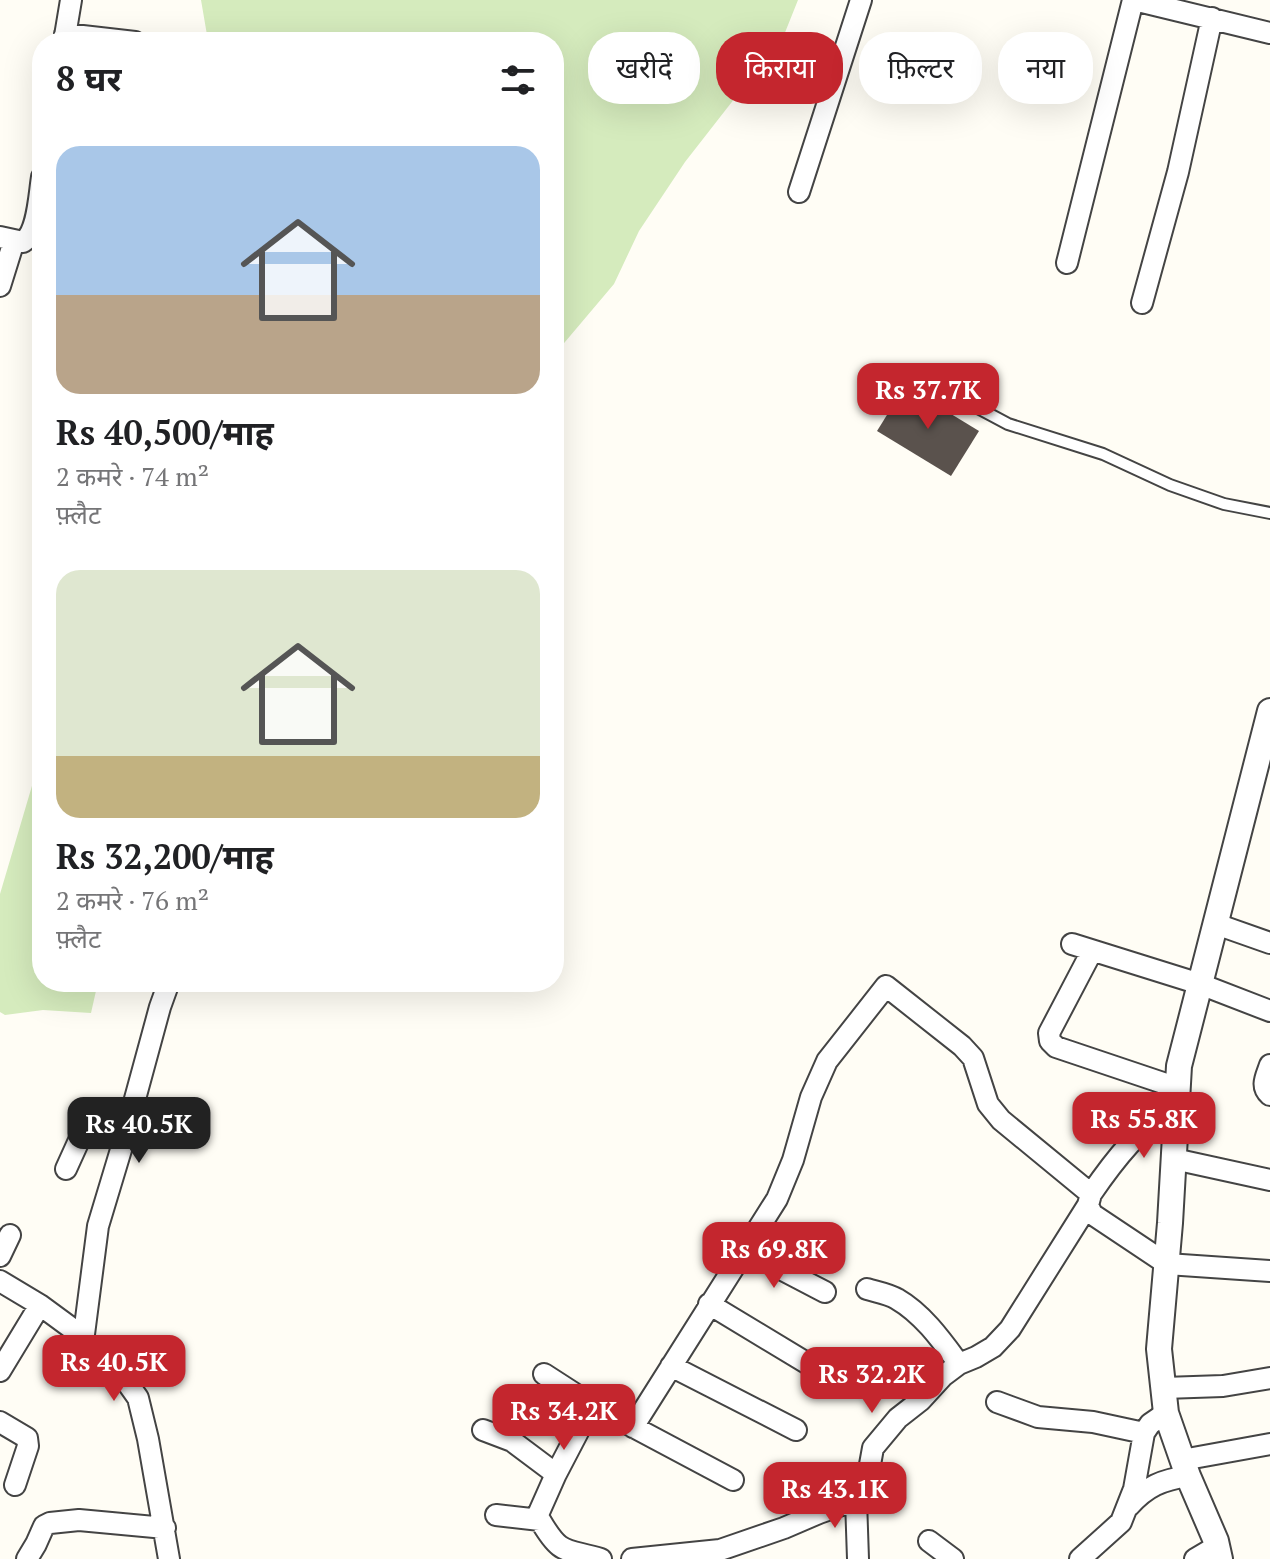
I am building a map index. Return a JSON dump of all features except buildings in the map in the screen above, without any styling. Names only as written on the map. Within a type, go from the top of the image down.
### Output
[{"type":"street","points":[[66,32],[71,0]]},
{"type":"street","points":[[799,192],[861,0]]},
{"type":"street","points":[[1067,263],[1134,0],[1270,33]]},
{"type":"street","points":[[1142,303],[1178,172],[1212,18]]},
{"type":"street","points":[[0,286],[7,239],[23,242],[32,233]]},
{"type":"street","points":[[1195,1559],[1219,1552],[1166,1413],[1159,1349],[1179,1066],[1265,752],[1270,711]]},
{"type":"street","points":[[1216,924],[1270,943]]},
{"type":"street","points":[[1072,944],[1200,984],[1270,1011]]},
{"type":"street","points":[[1092,951],[1049,1033],[1050,1041],[1056,1047],[1177,1096]]},
{"type":"street","points":[[633,1427],[777,1199],[793,1160],[811,1097],[827,1061],[886,986],[973,1058],[988,1104],[1001,1120],[1090,1200],[1092,1214],[1167,1264],[1270,1271]]},
{"type":"street","points":[[83,1342],[98,1226],[165,992]]},
{"type":"street","points":[[1270,1065],[1264,1084],[1270,1095]]},
{"type":"street","points":[[632,1559],[720,1550],[856,1500],[865,1492],[873,1448],[898,1418],[921,1400],[943,1376],[993,1347],[1010,1329],[1128,1145],[1177,1096]]},
{"type":"street","points":[[66,1169],[91,1114],[128,1125]]},
{"type":"street","points":[[1174,1159],[1270,1180]]},
{"type":"street","points":[[0,1256],[10,1235]]},
{"type":"street","points":[[744,1250],[825,1292]]},
{"type":"street","points":[[0,1281],[74,1330],[106,1369],[126,1381],[138,1398],[169,1559]]},
{"type":"street","points":[[867,1289],[897,1299],[923,1320],[959,1364]]},
{"type":"street","points":[[709,1304],[810,1365]]},
{"type":"street","points":[[0,1371],[40,1305]]},
{"type":"street","points":[[671,1366],[796,1430]]},
{"type":"street","points":[[544,1374],[592,1405],[733,1480]]},
{"type":"street","points":[[1164,1388],[1223,1386],[1270,1378]]},
{"type":"street","points":[[997,1402],[1038,1417],[1093,1422],[1144,1433]]},
{"type":"street","points":[[536,1519],[592,1405]]},
{"type":"street","points":[[1080,1559],[1121,1522],[1134,1489],[1144,1433],[1150,1424],[1166,1413]]},
{"type":"street","points":[[0,1422],[27,1438],[28,1446],[15,1485]]},
{"type":"street","points":[[483,1430],[512,1441],[556,1474]]},
{"type":"street","points":[[1127,1509],[1142,1492],[1185,1468],[1270,1444]]},
{"type":"street","points":[[856,1500],[858,1559]]},
{"type":"street","points":[[496,1515],[540,1520],[551,1539],[562,1549],[562,1555],[601,1559]]},
{"type":"street","points":[[27,1559],[44,1526],[50,1523],[79,1520],[165,1528]]},
{"type":"street","points":[[929,1541],[953,1559]]},
{"type":"lane","points":[[918,376],[1008,424],[1103,454],[1170,485],[1224,504],[1270,513]]},
{"type":"green space","points":[[201,0],[798,0],[785,32],[716,32],[716,104],[730,104],[685,162],[639,231],[614,284],[564,343],[564,32],[206,32]]},
{"type":"green space","points":[[32,786],[32,992],[96,992],[91,1013],[43,1010],[5,1015],[0,1012],[0,894]]}]
